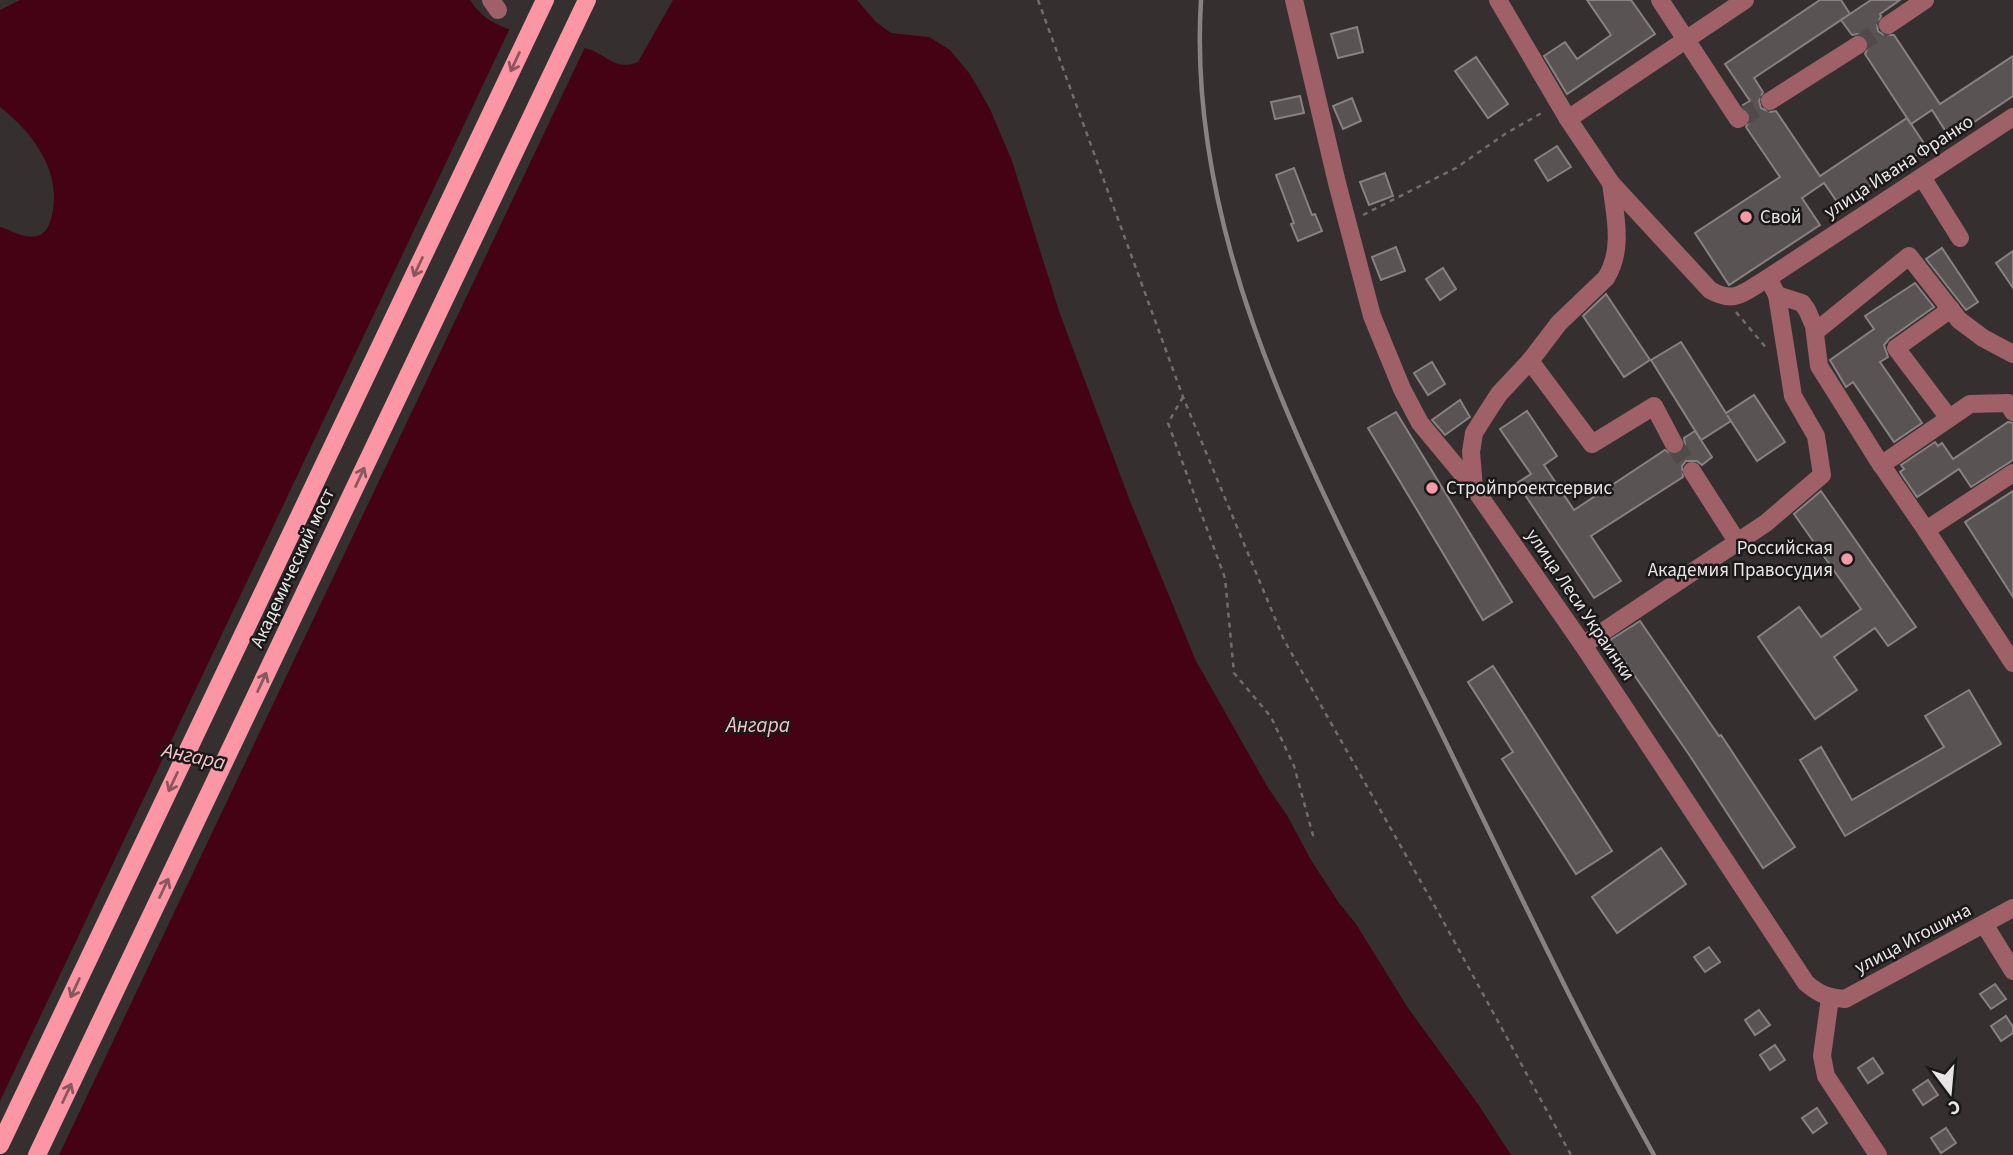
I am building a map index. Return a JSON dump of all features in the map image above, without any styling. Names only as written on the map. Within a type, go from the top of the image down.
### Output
[{"type":"main road","name":"Академический мост","points":[[0,1145],[545,0]]},
{"type":"main road","name":"Академический мост","points":[[37,1155],[587,0]]},
{"type":"street","name":"улица Леси Украинки","points":[[1294,0],[1372,316],[1402,390],[1426,431],[1474,488],[1583,645],[1806,983],[1818,993],[1830,998]]},
{"type":"street","points":[[1498,0],[1568,120],[1611,183],[1704,283],[1724,298]]},
{"type":"street","points":[[1660,0],[1738,119],[1740,118]]},
{"type":"street","points":[[1568,120],[1745,0]]},
{"type":"street","points":[[1888,25],[1926,0]]},
{"type":"street","points":[[1770,101],[1858,45]]},
{"type":"street","name":"улица Ивана Франко","points":[[1724,298],[1735,297],[1768,278],[2013,117]]},
{"type":"street","points":[[1922,177],[1960,238]]},
{"type":"street","points":[[1474,488],[1471,452],[1474,433],[1499,394],[1559,323],[1611,270],[1617,255],[1617,225],[1611,183]]},
{"type":"street","points":[[1815,332],[1909,256],[1959,320],[2013,354]]},
{"type":"street","points":[[1583,645],[1766,523],[1822,475],[1816,436],[1793,396],[1777,295],[1768,278]]},
{"type":"street","points":[[1777,295],[1802,303],[1807,310],[1815,332],[1819,366],[1881,465],[2013,663]]},
{"type":"street","points":[[1949,418],[1896,348],[1951,309]]},
{"type":"street","points":[[1530,360],[1592,444],[1654,405],[1674,444]]},
{"type":"street","points":[[1881,465],[1970,404],[2008,403],[2013,412]]},
{"type":"street","points":[[1692,471],[1738,542]]},
{"type":"street","points":[[1926,530],[2013,472]]},
{"type":"street","name":"улица Игошина","points":[[1830,998],[1845,999],[2013,908]]},
{"type":"street","points":[[1984,924],[2013,971]]},
{"type":"street","points":[[1830,998],[1822,1056],[1826,1076],[1878,1155]]},
{"type":"path","points":[[1038,0],[1183,397],[1284,640],[1442,919],[1571,1155]]},
{"type":"path","points":[[1348,223],[1456,168],[1505,134],[1559,103]]},
{"type":"path","points":[[1724,298],[1768,351]]},
{"type":"path","points":[[1183,397],[1168,423],[1225,578],[1234,673],[1271,717],[1294,766],[1314,839]]},
{"type":"water","name":"Ангара","points":[[20,0],[470,0],[486,18],[504,27],[588,49],[623,65],[638,62],[673,0],[857,0],[876,22],[891,33],[929,37],[950,50],[970,74],[990,109],[1012,161],[1060,314],[1130,501],[1196,661],[1311,860],[1356,924],[1408,1008],[1478,1104],[1511,1155],[0,1155],[0,227],[32,237],[40,235],[50,222],[54,199],[49,168],[42,154],[34,141],[0,107],[0,10]]},
{"type":"pier","points":[[511,26],[586,45],[59,1155],[0,1155],[0,1101]]},
{"type":"building","points":[[1587,0],[1631,0],[1655,34],[1567,94],[1544,56],[1565,42],[1577,59],[1611,35]]},
{"type":"building","points":[[1820,0],[1841,0],[1850,14],[1754,78],[1763,92],[1759,101],[1761,108],[1770,112],[1776,111],[1820,176],[1907,118],[1927,148],[1840,206],[1824,183],[1802,198],[1820,225],[1729,285],[1695,233],[1780,177],[1746,127],[1751,118],[1750,112],[1743,105],[1750,101],[1725,64]]},
{"type":"building","points":[[1871,0],[1900,0],[1880,14],[1878,31],[1884,35],[1894,35],[1940,104],[2013,56],[2013,96],[1950,138],[1932,110],[1911,124],[1865,54],[1869,45],[1867,38],[1858,34],[1852,35],[1841,20]]},
{"type":"building","points":[[1357,27],[1363,52],[1338,58],[1331,34]]},
{"type":"building","points":[[1476,57],[1508,104],[1488,118],[1455,71]]},
{"type":"building","points":[[1300,96],[1304,113],[1275,119],[1271,102]]},
{"type":"building","points":[[1352,98],[1361,121],[1343,129],[1333,106]]},
{"type":"building","points":[[1557,146],[1571,167],[1548,181],[1535,160]]},
{"type":"building","points":[[1294,168],[1312,215],[1315,214],[1322,231],[1298,241],[1276,175]]},
{"type":"building","points":[[1385,173],[1393,196],[1369,205],[1360,182]]},
{"type":"building","points":[[1396,247],[1405,271],[1381,280],[1372,257]]},
{"type":"building","points":[[1942,248],[1978,302],[1966,310],[1926,259]]},
{"type":"building","points":[[2013,251],[2013,288],[1996,263]]},
{"type":"building","points":[[1443,268],[1456,289],[1440,300],[1426,279]]},
{"type":"building","points":[[1915,283],[1934,307],[1889,339],[1884,345],[1888,357],[1880,362],[1922,423],[1894,442],[1853,382],[1846,387],[1830,360],[1874,329],[1865,316]]},
{"type":"building","points":[[1606,294],[1650,360],[1624,377],[1583,316]]},
{"type":"building","points":[[1681,342],[1726,413],[1754,395],[1785,442],[1757,461],[1731,421],[1701,440],[1651,360]]},
{"type":"building","points":[[1432,362],[1445,384],[1428,395],[1414,373]]},
{"type":"building","points":[[1460,400],[1470,417],[1445,435],[1432,420]]},
{"type":"building","points":[[1527,411],[1557,456],[1544,465],[1574,510],[1665,450],[1673,455],[1680,454],[1685,445],[1684,438],[1695,431],[1712,457],[1702,465],[1697,461],[1686,461],[1682,466],[1683,477],[1591,536],[1621,581],[1594,598],[1517,483],[1531,474],[1500,429]]},
{"type":"building","points":[[1396,412],[1512,602],[1483,620],[1368,428]]},
{"type":"building","points":[[2008,422],[2013,423],[2013,460],[1971,487],[1959,469],[1917,497],[1900,472],[1904,469],[1901,465],[1935,442],[1938,446],[1942,443],[1953,459]]},
{"type":"building","points":[[1821,491],[1916,627],[1888,646],[1875,628],[1834,657],[1857,690],[1815,719],[1758,637],[1799,607],[1821,637],[1861,609],[1794,514]]},
{"type":"building","points":[[2013,491],[2013,597],[1965,522]]},
{"type":"building","points":[[1640,621],[1719,736],[1721,735],[1795,847],[1763,868],[1610,640]]},
{"type":"building","points":[[1493,666],[1612,851],[1576,874],[1502,759],[1513,752],[1468,682]]},
{"type":"building","points":[[1969,690],[2001,744],[1845,836],[1800,760],[1821,747],[1852,800],[1944,747],[1925,716]]},
{"type":"building","points":[[1661,848],[1686,884],[1617,933],[1592,897]]},
{"type":"building","points":[[1709,947],[1720,962],[1705,972],[1694,957]]},
{"type":"building","points":[[1995,984],[2006,999],[1991,1009],[1980,994]]},
{"type":"building","points":[[1759,1010],[1770,1025],[1755,1035],[1745,1020]]},
{"type":"building","points":[[2006,1016],[2013,1027],[2013,1033],[2001,1041],[1991,1026]]},
{"type":"building","points":[[1775,1045],[1785,1060],[1770,1070],[1760,1055]]},
{"type":"building","points":[[1873,1058],[1883,1073],[1868,1083],[1858,1068]]},
{"type":"building","points":[[1928,1080],[1938,1095],[1923,1105],[1913,1090]]},
{"type":"building","points":[[1817,1108],[1827,1123],[1813,1133],[1802,1118]]},
{"type":"building","points":[[1946,1128],[1956,1143],[1941,1153],[1931,1138]]},
{"type":"tunnel","points":[[1858,45],[1888,25]]},
{"type":"tunnel","points":[[1740,118],[1770,101]]},
{"type":"tunnel","points":[[1674,444],[1692,471]]},
{"type":"railway","points":[[1201,0],[1202,96],[1216,190],[1240,283],[1272,374],[1351,551],[1569,994],[1654,1155]]},
{"type":"place","name":"Свой","points":[[1746,217]]},
{"type":"place","name":"Стройпроектсервис","points":[[1432,488]]},
{"type":"place","name":"Российская Академия Правосудия","points":[[1847,559]]}]
